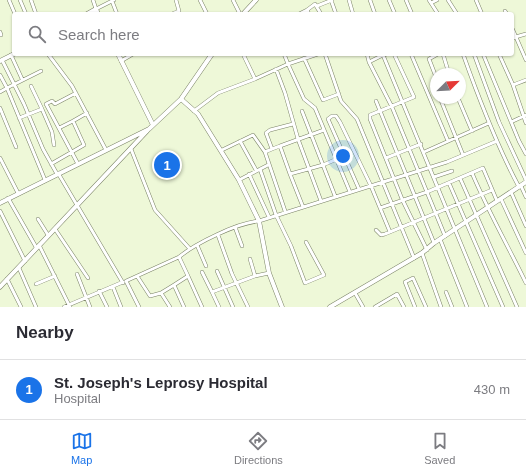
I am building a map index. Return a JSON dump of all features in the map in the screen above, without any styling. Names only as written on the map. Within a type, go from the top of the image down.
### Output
[{"type":"street","points":[[9,0],[15,12]]},
{"type":"street","points":[[20,0],[25,12]]},
{"type":"street","points":[[31,0],[35,12]]},
{"type":"street","points":[[93,0],[97,12]]},
{"type":"street","points":[[91,12],[113,0],[116,12]]},
{"type":"street","points":[[176,0],[179,11],[177,12]]},
{"type":"street","points":[[200,0],[206,12]]},
{"type":"street","points":[[233,0],[239,12]]},
{"type":"street","points":[[245,12],[256,0]]},
{"type":"street","points":[[303,12],[313,5],[317,6],[332,0],[335,12]]},
{"type":"street","points":[[349,0],[352,12]]},
{"type":"street","points":[[370,0],[375,12]]},
{"type":"street","points":[[388,0],[394,12]]},
{"type":"street","points":[[406,0],[411,12]]},
{"type":"street","points":[[437,0],[430,2],[437,12]]},
{"type":"street","points":[[448,0],[456,12]]},
{"type":"street","points":[[476,0],[481,12]]},
{"type":"street","points":[[317,6],[320,12]]},
{"type":"street","points":[[526,34],[514,38],[526,60]]},
{"type":"street","points":[[12,55],[1,61],[15,85],[51,164],[122,283]]},
{"type":"street","points":[[14,56],[22,79]]},
{"type":"street","points":[[49,56],[76,93],[106,150]]},
{"type":"street","points":[[119,56],[153,125]]},
{"type":"street","points":[[121,61],[130,56]]},
{"type":"street","points":[[0,287],[149,129],[181,99],[211,56]]},
{"type":"street","points":[[244,56],[255,79]]},
{"type":"street","points":[[285,56],[304,99],[315,108],[350,192]]},
{"type":"street","points":[[194,110],[218,93],[310,56]]},
{"type":"street","points":[[326,56],[341,101],[357,119],[414,258]]},
{"type":"street","points":[[368,56],[369,62],[392,107],[445,236]]},
{"type":"street","points":[[369,62],[383,56]]},
{"type":"street","points":[[385,56],[487,307]]},
{"type":"street","points":[[395,56],[414,97],[370,116],[370,119],[402,200],[427,250]]},
{"type":"street","points":[[412,56],[448,141]]},
{"type":"street","points":[[432,56],[429,59],[432,68]]},
{"type":"street","points":[[444,56],[447,68]]},
{"type":"street","points":[[464,56],[489,123],[526,197]]},
{"type":"street","points":[[330,307],[427,250],[434,242],[478,215],[526,181],[499,122],[475,56]]},
{"type":"street","points":[[484,56],[526,154]]},
{"type":"street","points":[[500,56],[525,115],[526,123]]},
{"type":"street","points":[[304,58],[323,100],[339,94]]},
{"type":"street","points":[[276,69],[286,93],[293,124],[321,201]]},
{"type":"street","points":[[0,92],[15,85],[22,79],[41,71]]},
{"type":"street","points":[[0,75],[20,118],[45,180]]},
{"type":"street","points":[[513,85],[526,80]]},
{"type":"street","points":[[31,86],[42,109],[54,145]]},
{"type":"street","points":[[76,93],[55,104],[52,101],[46,104],[78,164]]},
{"type":"street","points":[[181,99],[194,110],[222,150],[239,180],[259,221],[269,273],[282,307]]},
{"type":"street","points":[[376,101],[434,242]]},
{"type":"street","points":[[442,104],[463,155]]},
{"type":"street","points":[[461,104],[472,131]]},
{"type":"street","points":[[0,108],[16,147]]},
{"type":"street","points":[[20,118],[42,109]]},
{"type":"street","points":[[302,111],[335,196]]},
{"type":"street","points":[[59,128],[86,113]]},
{"type":"street","points":[[511,122],[525,115]]},
{"type":"street","points":[[359,189],[328,119],[332,116],[336,116],[340,122],[390,232]]},
{"type":"street","points":[[51,164],[85,145],[73,121]]},
{"type":"street","points":[[424,152],[489,123]]},
{"type":"street","points":[[272,148],[266,133],[270,130],[293,124]]},
{"type":"street","points":[[0,203],[149,129]]},
{"type":"street","points":[[265,152],[298,138],[324,130]]},
{"type":"street","points":[[222,150],[253,135],[265,152],[268,165],[285,211]]},
{"type":"street","points":[[240,141],[256,170]]},
{"type":"street","points":[[64,307],[179,257],[190,248],[245,222],[259,221],[285,211],[303,207],[394,179],[463,155],[497,141]]},
{"type":"street","points":[[386,158],[421,144]]},
{"type":"street","points":[[280,146],[303,207]]},
{"type":"street","points":[[131,149],[155,210],[190,248]]},
{"type":"street","points":[[290,174],[323,165],[344,156]]},
{"type":"street","points":[[0,158],[18,193]]},
{"type":"street","points":[[239,180],[268,165]]},
{"type":"street","points":[[260,169],[276,215],[291,246],[305,283],[324,275],[306,242]]},
{"type":"street","points":[[380,208],[438,188],[484,169],[492,190],[499,200],[525,251]]},
{"type":"street","points":[[434,177],[452,171]]},
{"type":"street","points":[[472,173],[487,208],[498,225],[526,283]]},
{"type":"street","points":[[249,174],[268,217]]},
{"type":"street","points":[[460,178],[478,215],[517,307]]},
{"type":"street","points":[[449,183],[494,291],[503,307]]},
{"type":"street","points":[[376,230],[381,235],[390,232],[492,190]]},
{"type":"street","points":[[511,192],[526,226]]},
{"type":"street","points":[[8,198],[55,276],[69,306]]},
{"type":"street","points":[[0,211],[25,261]]},
{"type":"street","points":[[38,219],[48,235]]},
{"type":"street","points":[[235,227],[242,246]]},
{"type":"street","points":[[55,229],[88,278]]},
{"type":"street","points":[[218,235],[237,284],[248,307]]},
{"type":"street","points":[[440,239],[467,307]]},
{"type":"street","points":[[198,245],[206,266]]},
{"type":"street","points":[[422,253],[440,307]]},
{"type":"street","points":[[179,257],[202,307]]},
{"type":"street","points":[[250,259],[255,276]]},
{"type":"street","points":[[19,268],[36,307]]},
{"type":"street","points":[[217,271],[233,307]]},
{"type":"street","points":[[202,272],[219,307]]},
{"type":"street","points":[[212,292],[237,284],[255,276],[269,273]]},
{"type":"street","points":[[77,274],[90,307]]},
{"type":"street","points":[[36,284],[55,276]]},
{"type":"street","points":[[137,276],[150,296],[161,293],[188,276]]},
{"type":"street","points":[[415,307],[405,282],[413,278],[426,307]]},
{"type":"street","points":[[8,280],[21,307]]},
{"type":"street","points":[[126,281],[139,307]]},
{"type":"street","points":[[174,285],[184,307]]},
{"type":"street","points":[[112,287],[122,307]]},
{"type":"street","points":[[99,291],[107,307]]},
{"type":"street","points":[[446,292],[452,307]]},
{"type":"street","points":[[161,293],[170,307]]},
{"type":"street","points":[[355,293],[363,307]]},
{"type":"street","points":[[375,307],[380,306],[397,294],[404,307]]},
{"type":"place","name":"St. Joseph's Leprosy Hospital","points":[[167,165]]}]
